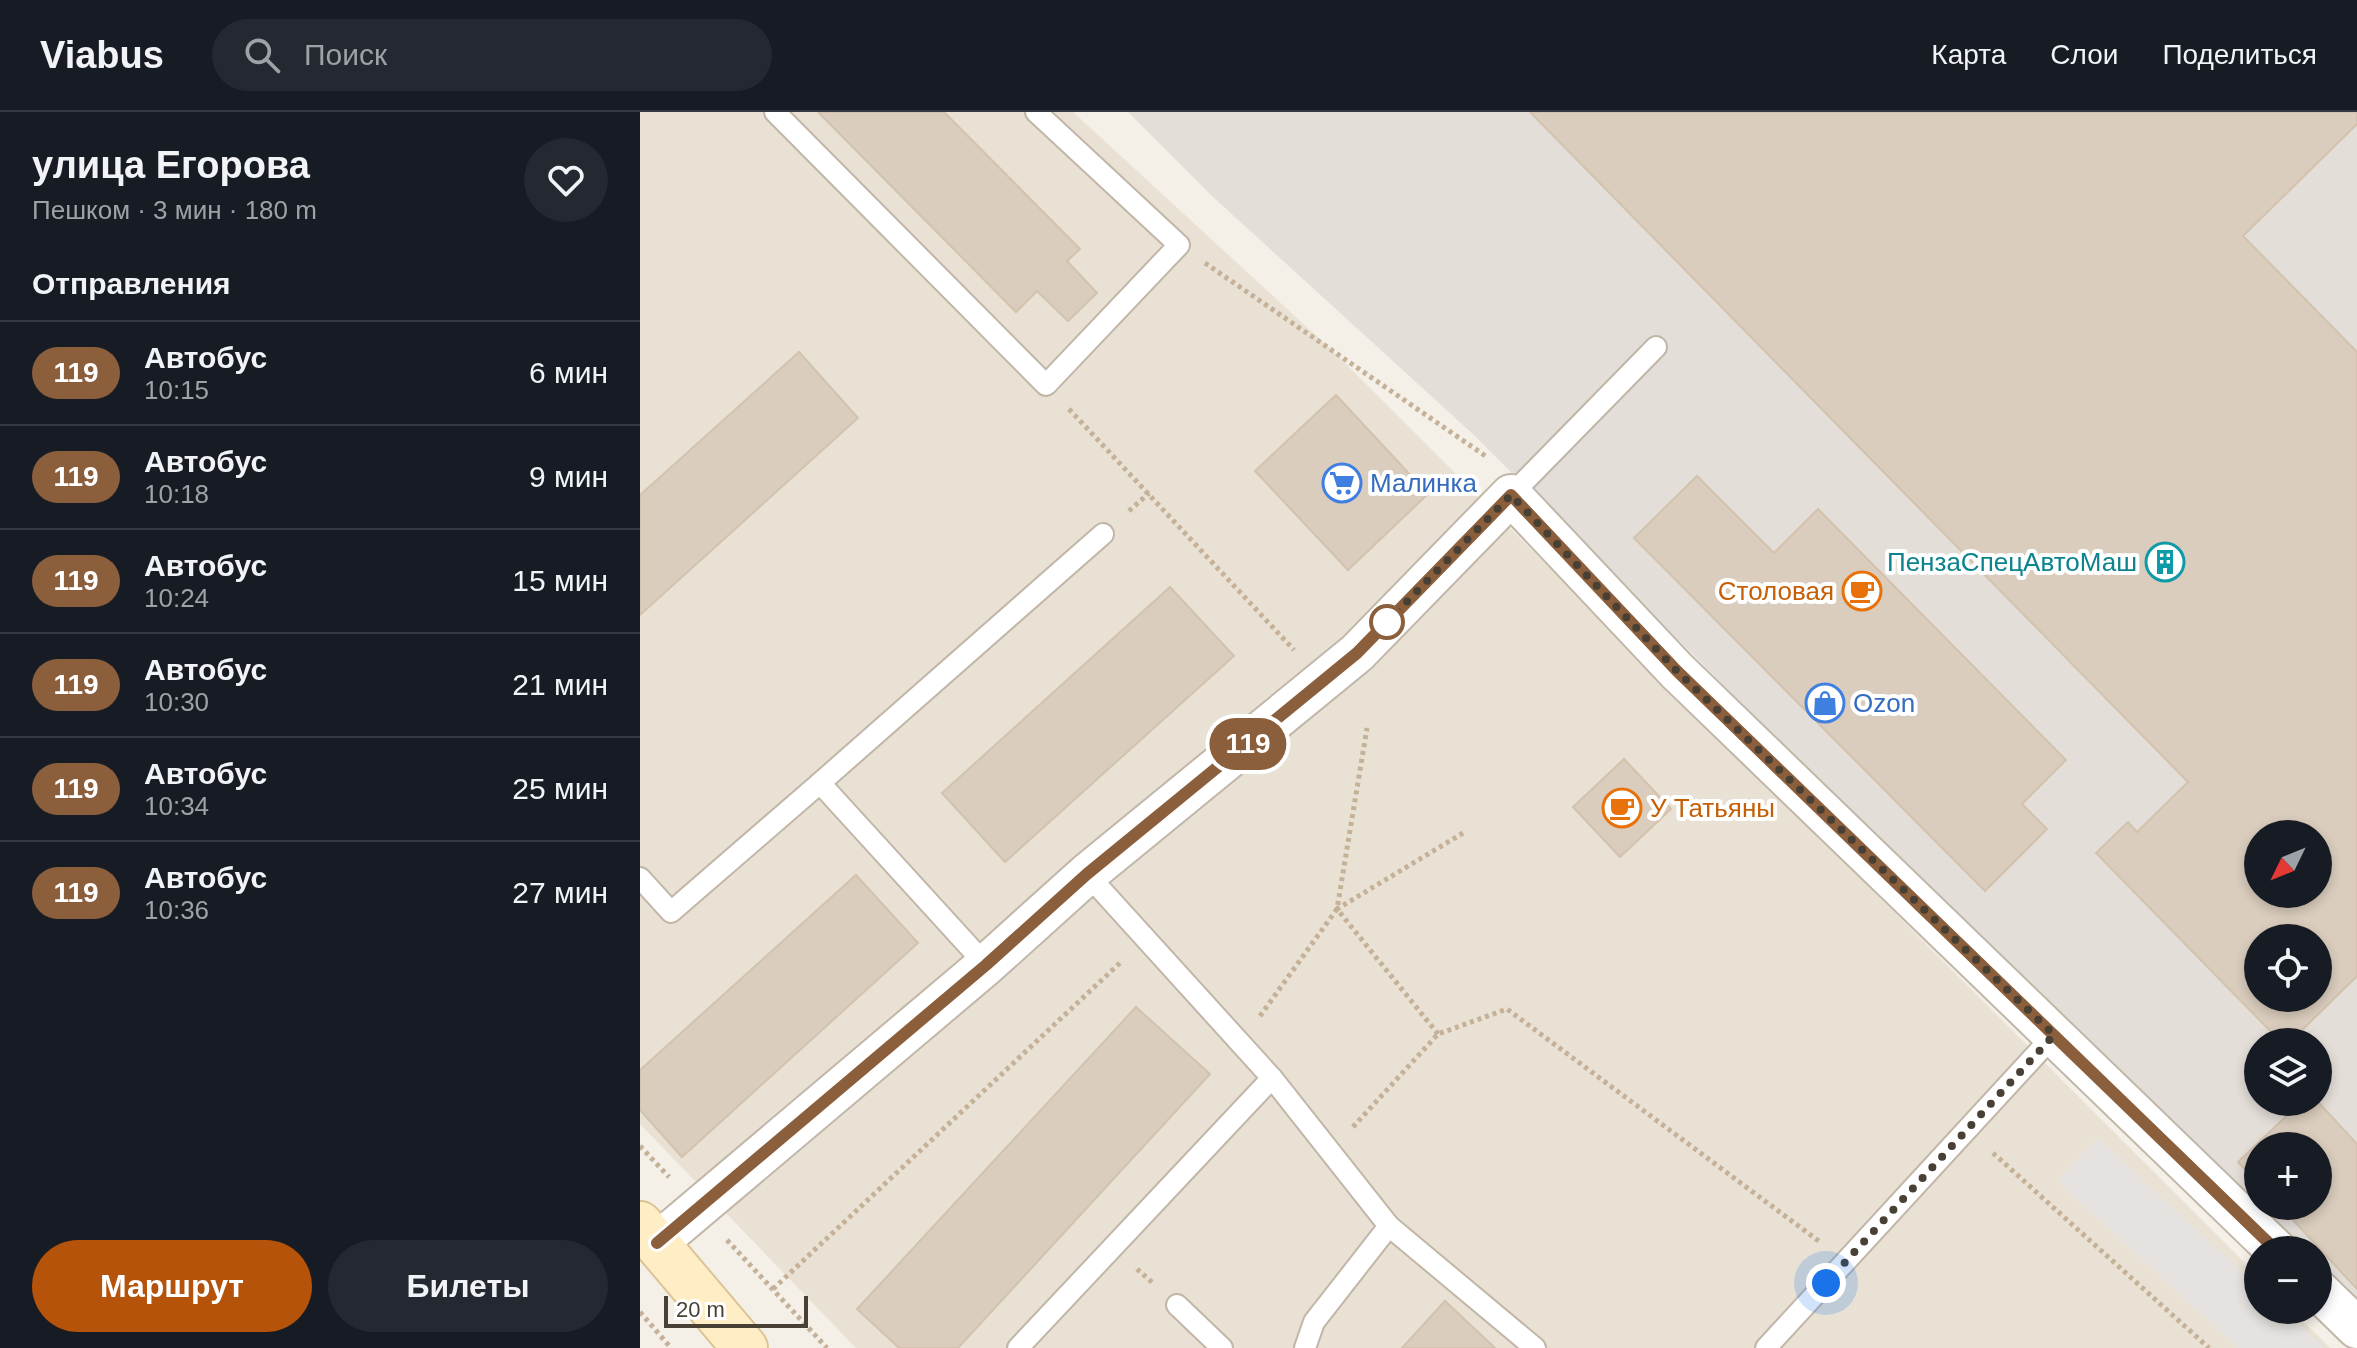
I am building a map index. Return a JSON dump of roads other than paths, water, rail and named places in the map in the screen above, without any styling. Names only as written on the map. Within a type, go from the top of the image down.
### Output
[{"type":"main road","points":[[648,1234],[745,1348]]},
{"type":"street","points":[[648,1234],[698,1208],[986,965],[1087,874],[1357,653],[1511,495],[1677,671],[2262,1236]]},
{"type":"street","points":[[2332,1304],[2357,1328]]},
{"type":"lane","points":[[775,112],[1046,385],[1179,245],[1036,112]]},
{"type":"lane","points":[[1511,495],[1656,347]]},
{"type":"lane","points":[[640,878],[671,912],[1103,534]]},
{"type":"lane","points":[[820,783],[986,965]]},
{"type":"lane","points":[[1087,874],[1272,1078],[1389,1226],[1535,1348]]},
{"type":"lane","points":[[1766,1348],[2054,1035]]},
{"type":"lane","points":[[1018,1348],[1272,1078]]},
{"type":"lane","points":[[1305,1348],[1314,1322],[1389,1226]]},
{"type":"lane","points":[[1177,1305],[1222,1348]]},
{"type":"place","name":"Малинка","points":[[1342,483]]},
{"type":"place","name":"ПензаСпецАвтоМаш","points":[[2165,562]]},
{"type":"place","name":"Столовая","points":[[1862,591]]},
{"type":"place","name":"Ozon","points":[[1825,703]]},
{"type":"place","name":"У Татьяны","points":[[1622,808]]}]
